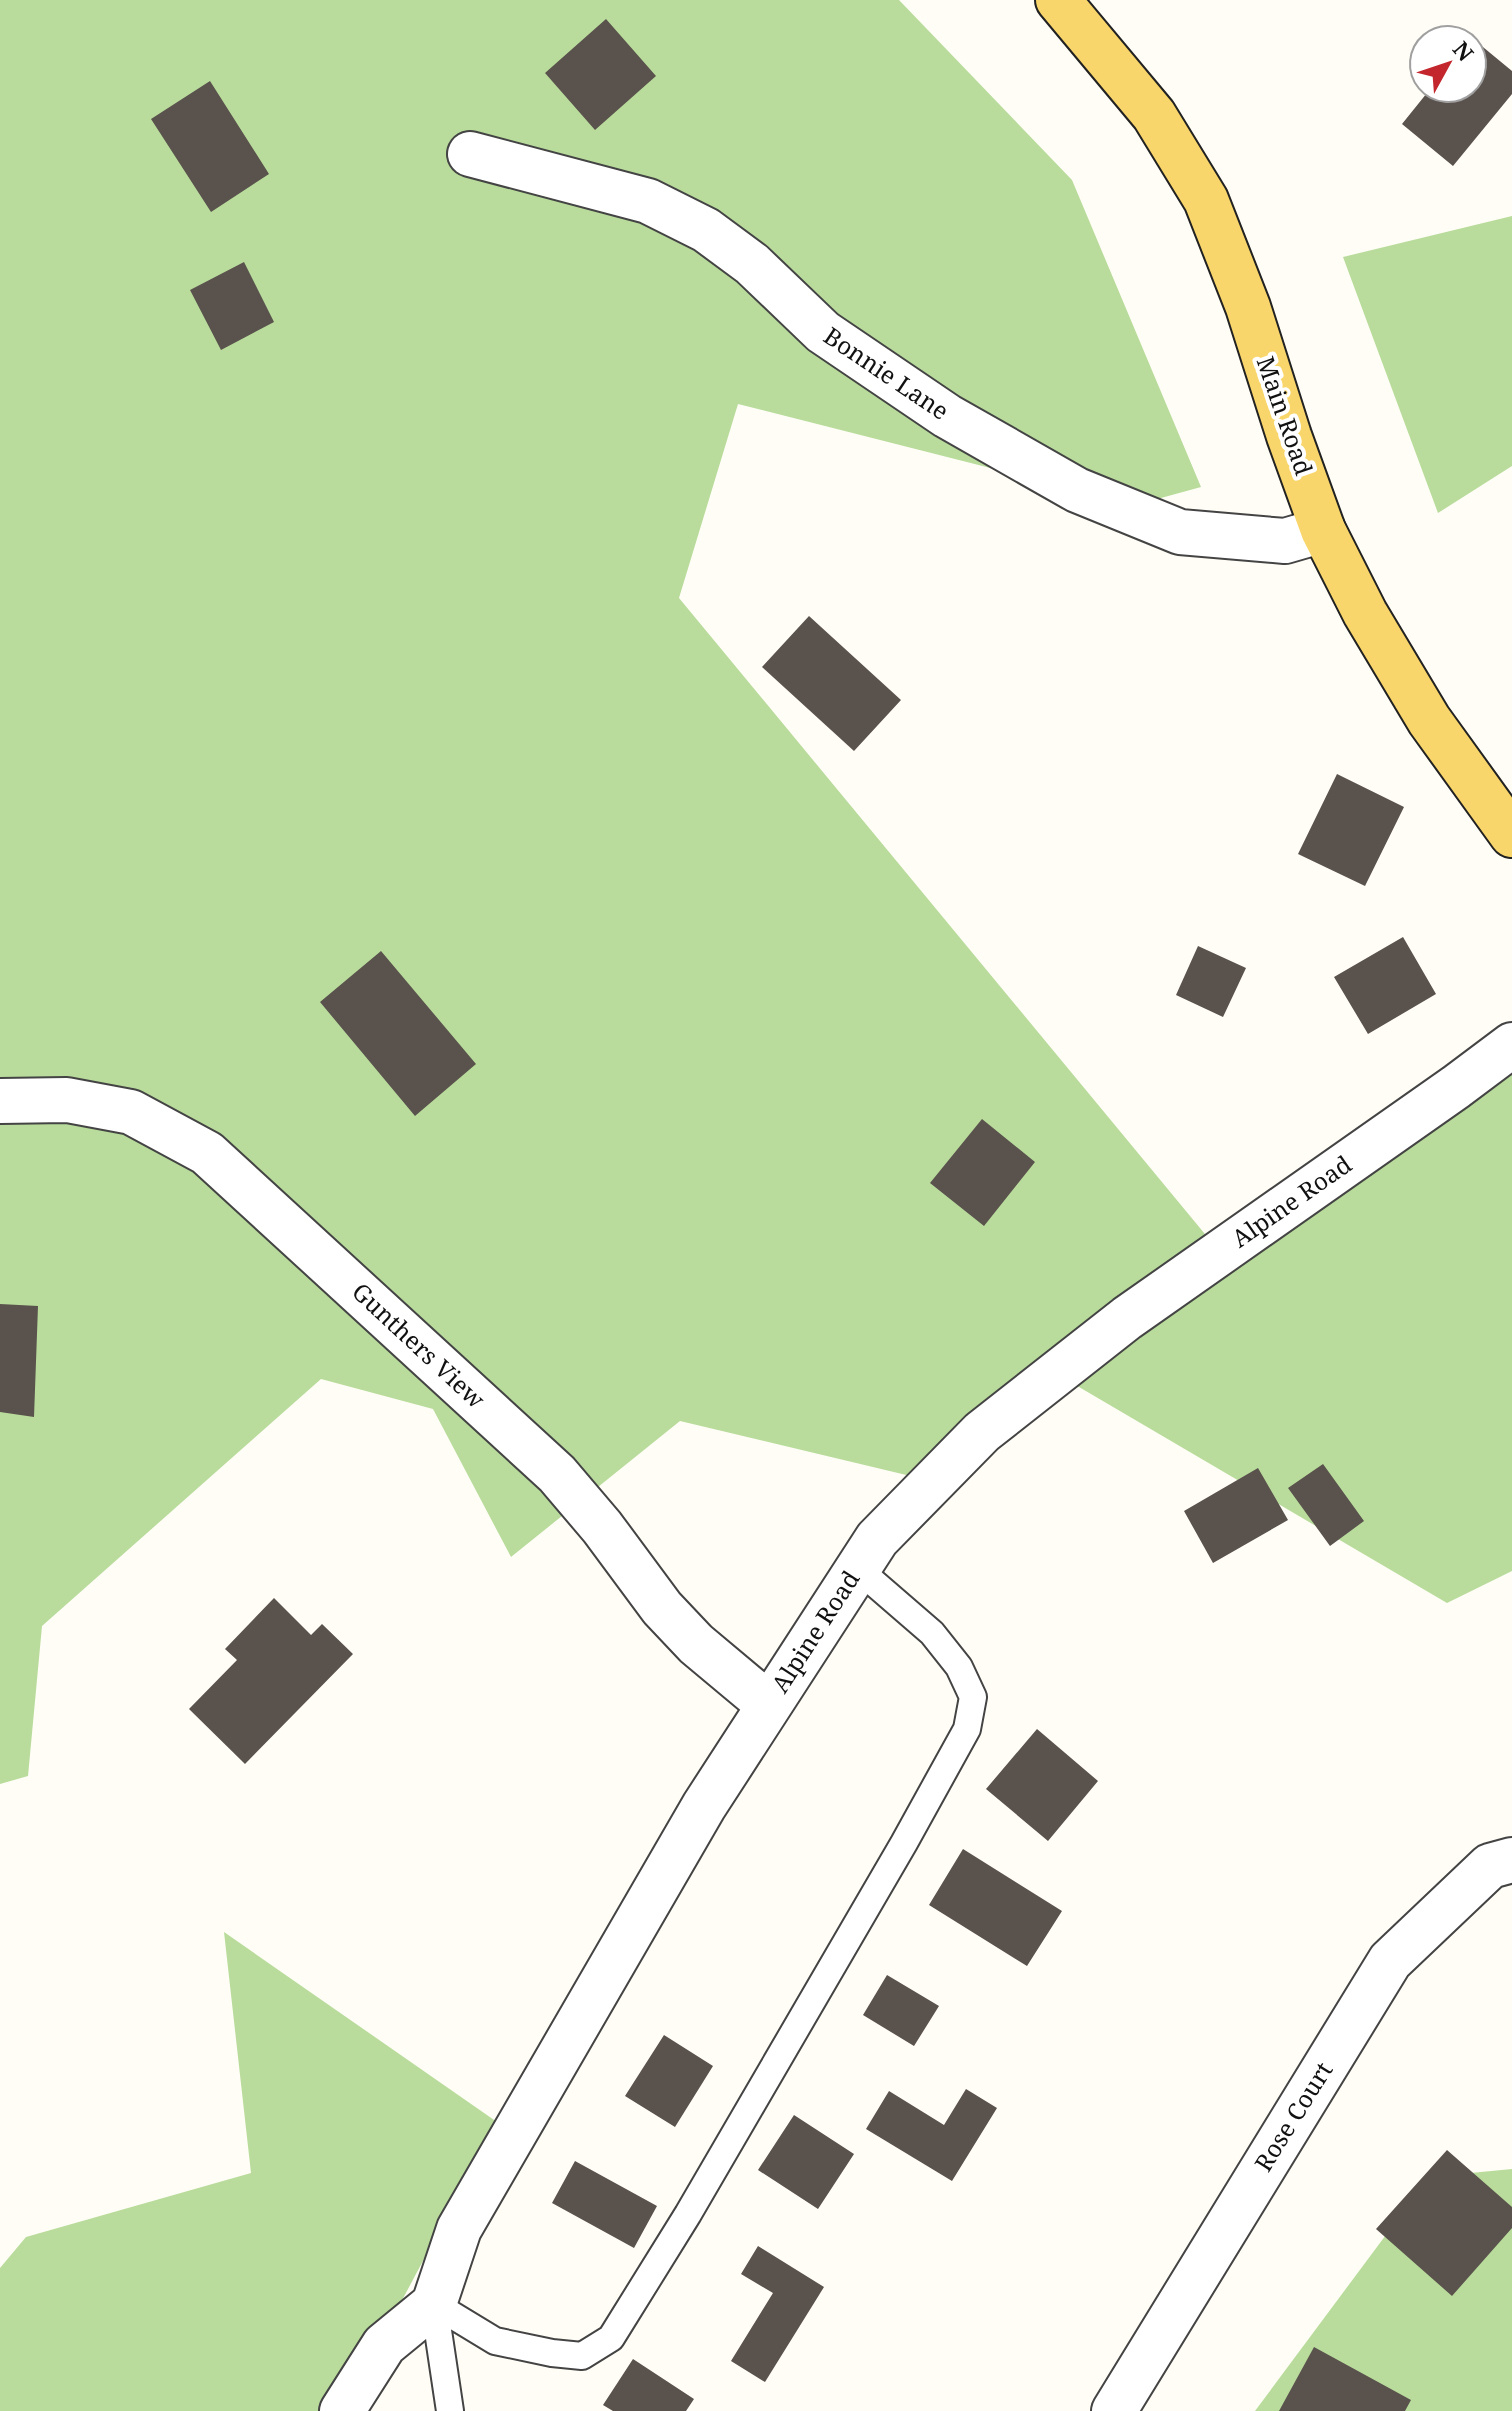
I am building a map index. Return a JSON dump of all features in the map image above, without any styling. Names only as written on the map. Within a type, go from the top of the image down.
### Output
[{"type":"main road","name":"Main Road","points":[[1058,0],[1154,115],[1206,200],[1248,307],[1323,530],[1365,613],[1429,720],[1512,835]]},
{"type":"street","name":"Bonnie Lane","points":[[470,154],[648,201],[706,230],[752,264],[823,332],[947,416],[1077,490],[1180,532],[1285,541],[1323,530]]},
{"type":"street","name":"Alpine Road","points":[[434,2304],[459,2229],[704,1806],[877,1539],[982,1432],[1127,1318],[1512,1045]]},
{"type":"street","name":"Gunthers View","points":[[0,1101],[67,1100],[131,1112],[207,1153],[557,1474],[602,1527],[662,1608],[696,1644],[769,1705]]},
{"type":"street","name":"Rose Court","points":[[1114,2411],[1390,1961],[1490,1866],[1512,1860]]},
{"type":"street","points":[[342,2411],[384,2345],[434,2304]]},
{"type":"lane","points":[[434,2304],[495,2341],[552,2353],[582,2356],[611,2338],[688,2214],[896,1856],[967,1729],[973,1697],[959,1667],[932,1633],[858,1569]]},
{"type":"lane","points":[[434,2304],[450,2411]]},
{"type":"green space","points":[[0,0],[899,0],[1072,180],[1201,487],[1150,501],[1077,490],[738,404],[679,598],[1219,1251],[1512,1051],[1512,1571],[1447,1603],[1062,1377],[944,1484],[680,1421],[511,1557],[433,1409],[321,1379],[42,1626],[28,1776],[0,1784]]},
{"type":"green space","points":[[1512,216],[1512,466],[1438,513],[1343,257]]},
{"type":"green space","points":[[224,1932],[497,2122],[343,2411],[0,2411],[0,2268],[26,2237],[251,2173]]},
{"type":"green space","points":[[1512,2169],[1512,2411],[1255,2411],[1429,2177]]},
{"type":"building","points":[[606,19],[656,76],[595,130],[545,73]]},
{"type":"building","points":[[1488,51],[1512,71],[1512,94],[1453,166],[1402,124],[1418,104],[1488,104]]},
{"type":"building","points":[[210,81],[269,174],[211,212],[151,119]]},
{"type":"building","points":[[244,262],[274,322],[221,350],[190,290]]},
{"type":"building","points":[[809,616],[901,700],[854,751],[762,667]]},
{"type":"building","points":[[1337,774],[1404,807],[1365,886],[1298,854]]},
{"type":"building","points":[[1403,937],[1436,994],[1368,1034],[1334,977]]},
{"type":"building","points":[[1198,946],[1246,968],[1223,1017],[1176,995]]},
{"type":"building","points":[[381,951],[476,1064],[415,1116],[320,1002]]},
{"type":"building","points":[[982,1119],[1035,1162],[984,1226],[930,1183]]},
{"type":"building","points":[[0,1304],[38,1306],[34,1417],[0,1412]]},
{"type":"building","points":[[1323,1464],[1364,1521],[1330,1546],[1288,1488]]},
{"type":"building","points":[[1258,1468],[1288,1520],[1213,1563],[1184,1511]]},
{"type":"building","points":[[274,1598],[311,1635],[322,1624],[353,1654],[245,1764],[189,1709],[237,1660],[225,1649]]},
{"type":"building","points":[[1037,1729],[1098,1781],[1048,1841],[986,1789]]},
{"type":"building","points":[[963,1849],[1062,1911],[1027,1966],[929,1905]]},
{"type":"building","points":[[887,1975],[939,2006],[914,2046],[863,2015]]},
{"type":"building","points":[[664,2035],[713,2066],[675,2127],[625,2096]]},
{"type":"building","points":[[966,2089],[997,2108],[952,2181],[866,2129],[889,2091],[944,2125]]},
{"type":"building","points":[[794,2115],[854,2154],[818,2209],[758,2170]]},
{"type":"building","points":[[1447,2150],[1512,2207],[1512,2228],[1452,2296],[1376,2229]]},
{"type":"building","points":[[575,2161],[657,2206],[634,2248],[552,2203]]},
{"type":"building","points":[[758,2246],[824,2287],[765,2382],[731,2361],[773,2293],[741,2274]]},
{"type":"building","points":[[1314,2347],[1411,2400],[1405,2411],[1279,2411]]},
{"type":"building","points":[[633,2359],[694,2399],[686,2411],[613,2411],[603,2405]]}]
